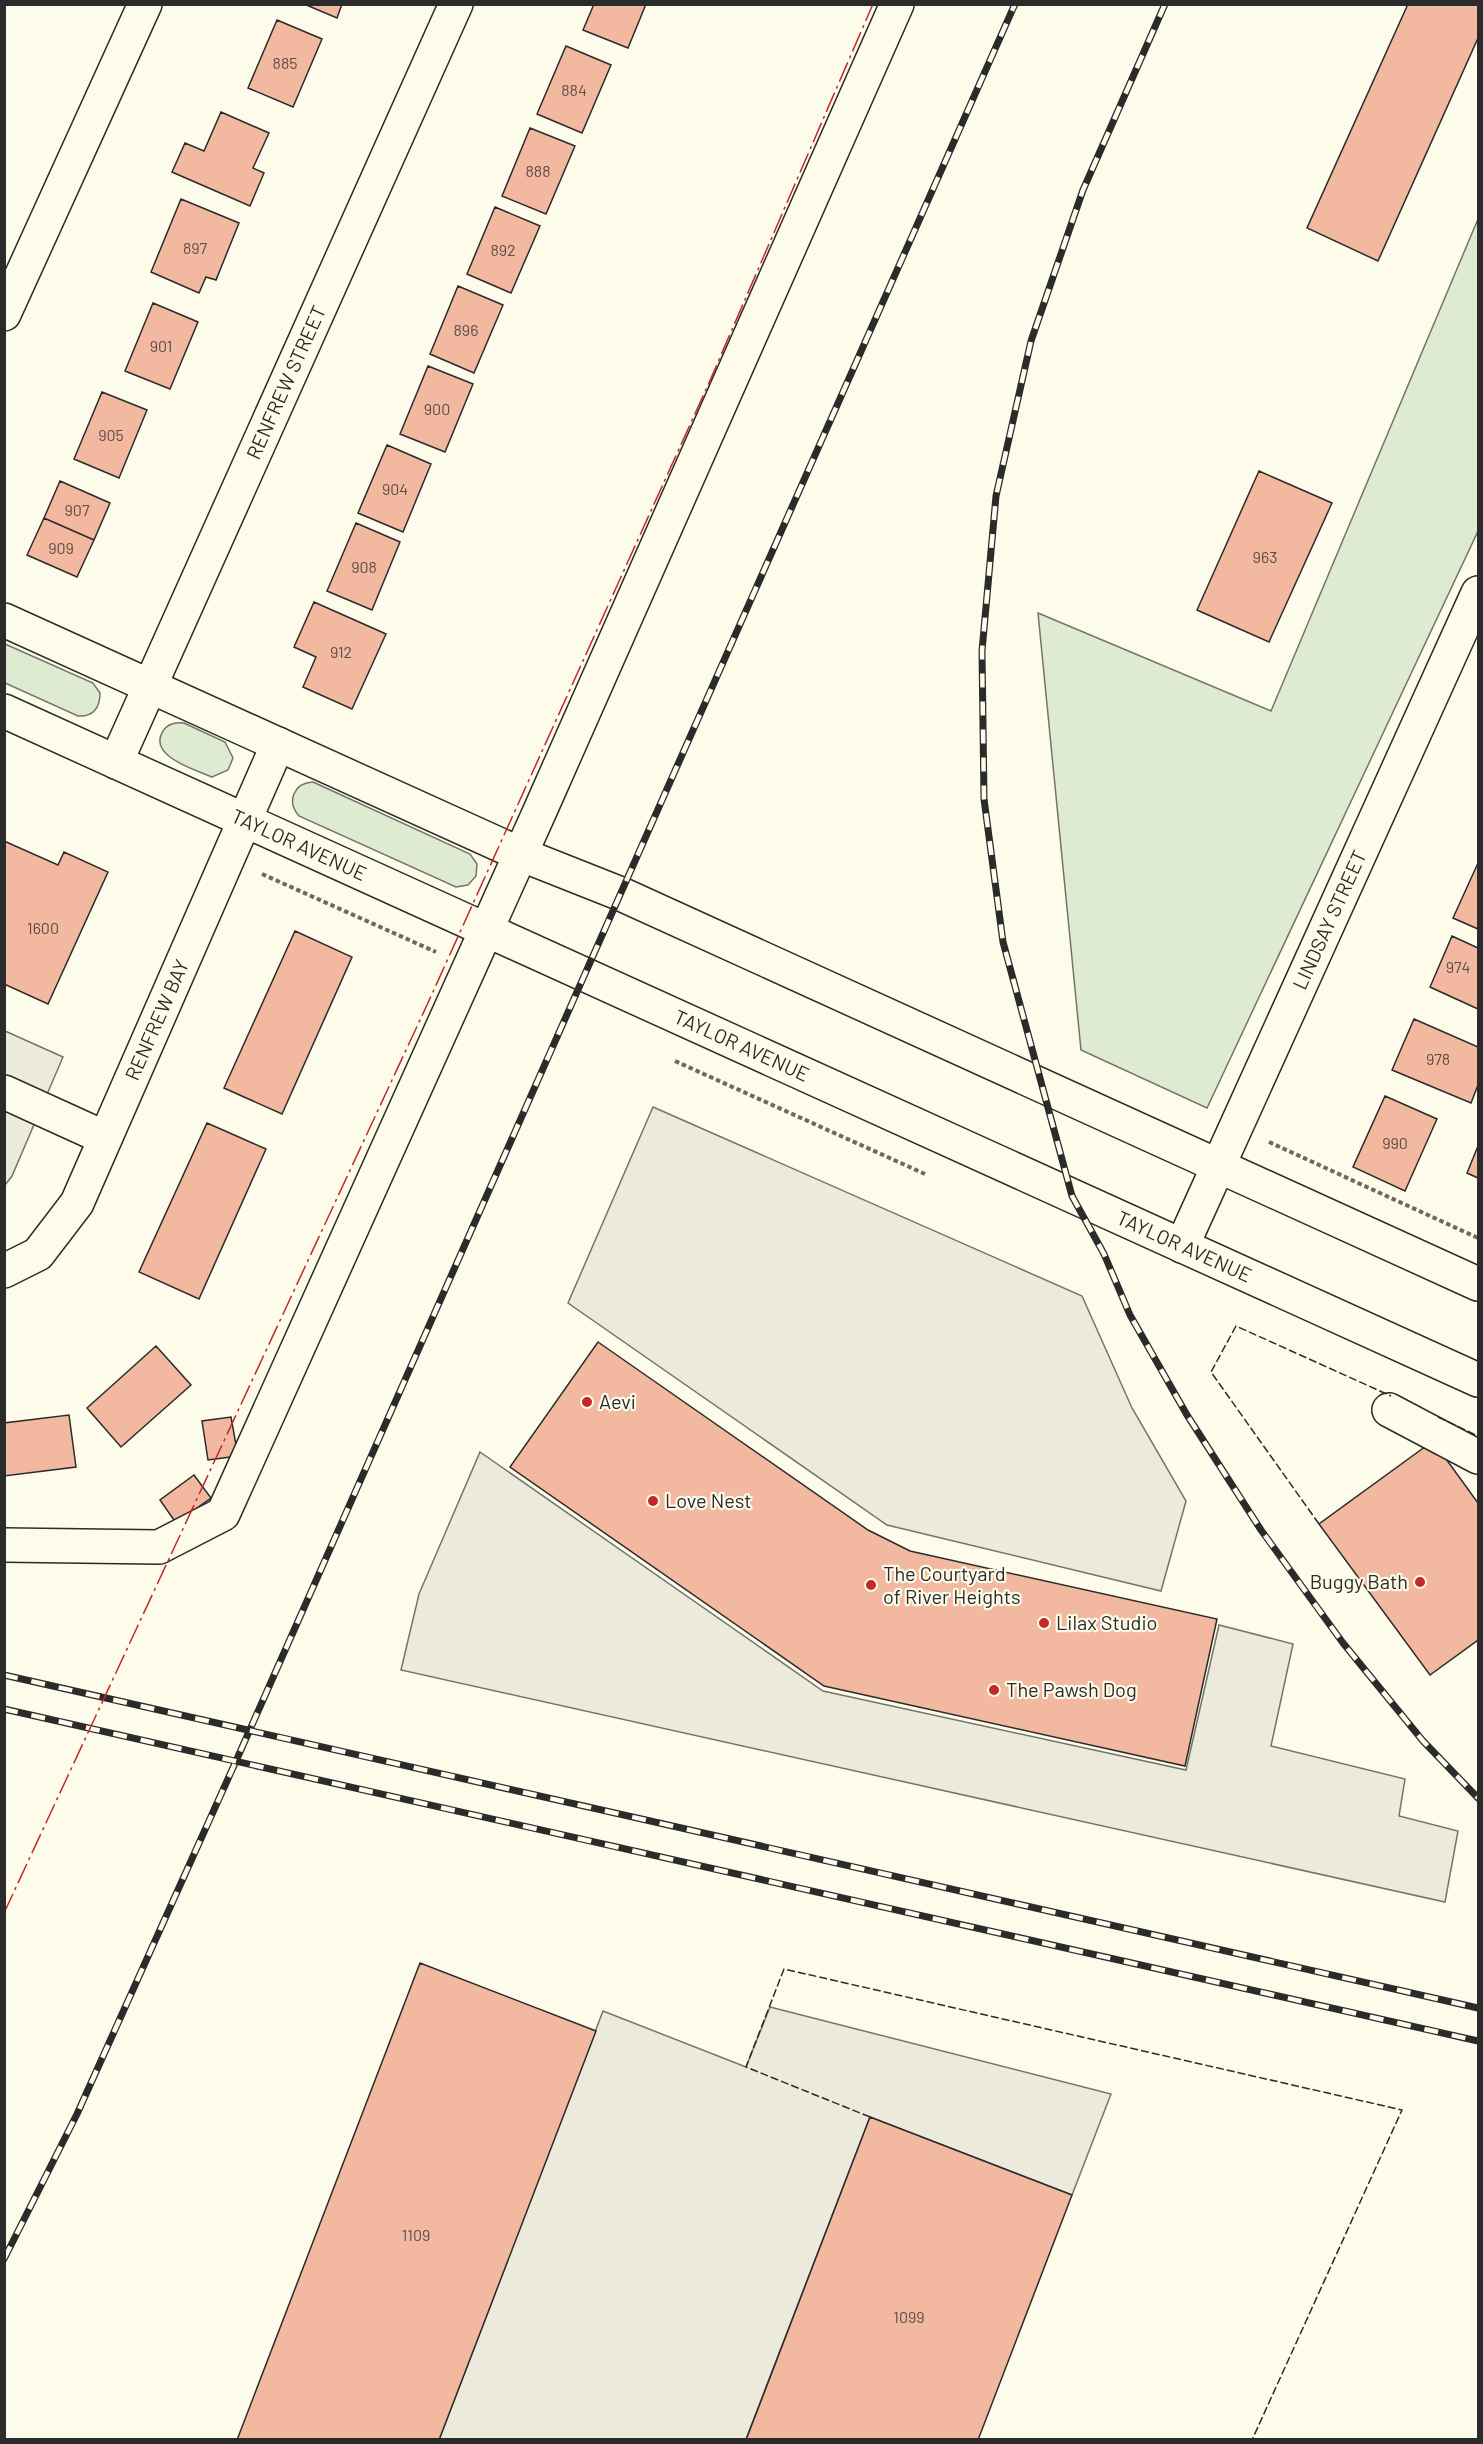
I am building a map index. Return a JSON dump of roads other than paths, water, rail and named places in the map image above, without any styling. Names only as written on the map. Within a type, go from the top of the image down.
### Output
[{"type":"main road","points":[[4,314],[145,4]]},
{"type":"main road","name":"RENFREW STREET","points":[[116,762],[456,4]]},
{"type":"main road","points":[[4,1545],[159,1547],[223,1514],[520,854],[897,4]]},
{"type":"main road","name":"LINDSAY STREET","points":[[1182,1246],[1479,593]]},
{"type":"main road","points":[[4,620],[150,684],[520,854],[621,894],[1479,1284]]},
{"type":"main road","name":"TAYLOR AVENUE","points":[[4,711],[1479,1380]]},
{"type":"main road","name":"RENFREW BAY","points":[[4,1271],[38,1254],[77,1203],[243,819],[278,744]]},
{"type":"main road","points":[[4,1092],[105,1138]]},
{"type":"main road","points":[[1389,1410],[1479,1457]]},
{"type":"railway","points":[[4,2259],[77,2114],[236,1761],[1015,4]]},
{"type":"railway","points":[[1165,4],[1083,190],[1031,341],[996,496],[982,651],[984,799],[1003,942],[1072,1196],[1104,1254],[1130,1315],[1187,1415],[1261,1530],[1343,1643],[1423,1741],[1478,1798]]},
{"type":"railway","points":[[4,1675],[1478,2008]]},
{"type":"railway","points":[[4,1709],[1478,2041]]},
{"type":"place","name":"Aevi","points":[[587,1402]]},
{"type":"place","name":"Love Nest","points":[[653,1501]]},
{"type":"place","name":"Buggy Bath","points":[[1420,1582]]},
{"type":"place","name":"The Courtyard of River Heights","points":[[871,1585]]},
{"type":"place","name":"Lilax Studio","points":[[1044,1623]]},
{"type":"place","name":"The Pawsh Dog","points":[[994,1690]]}]
